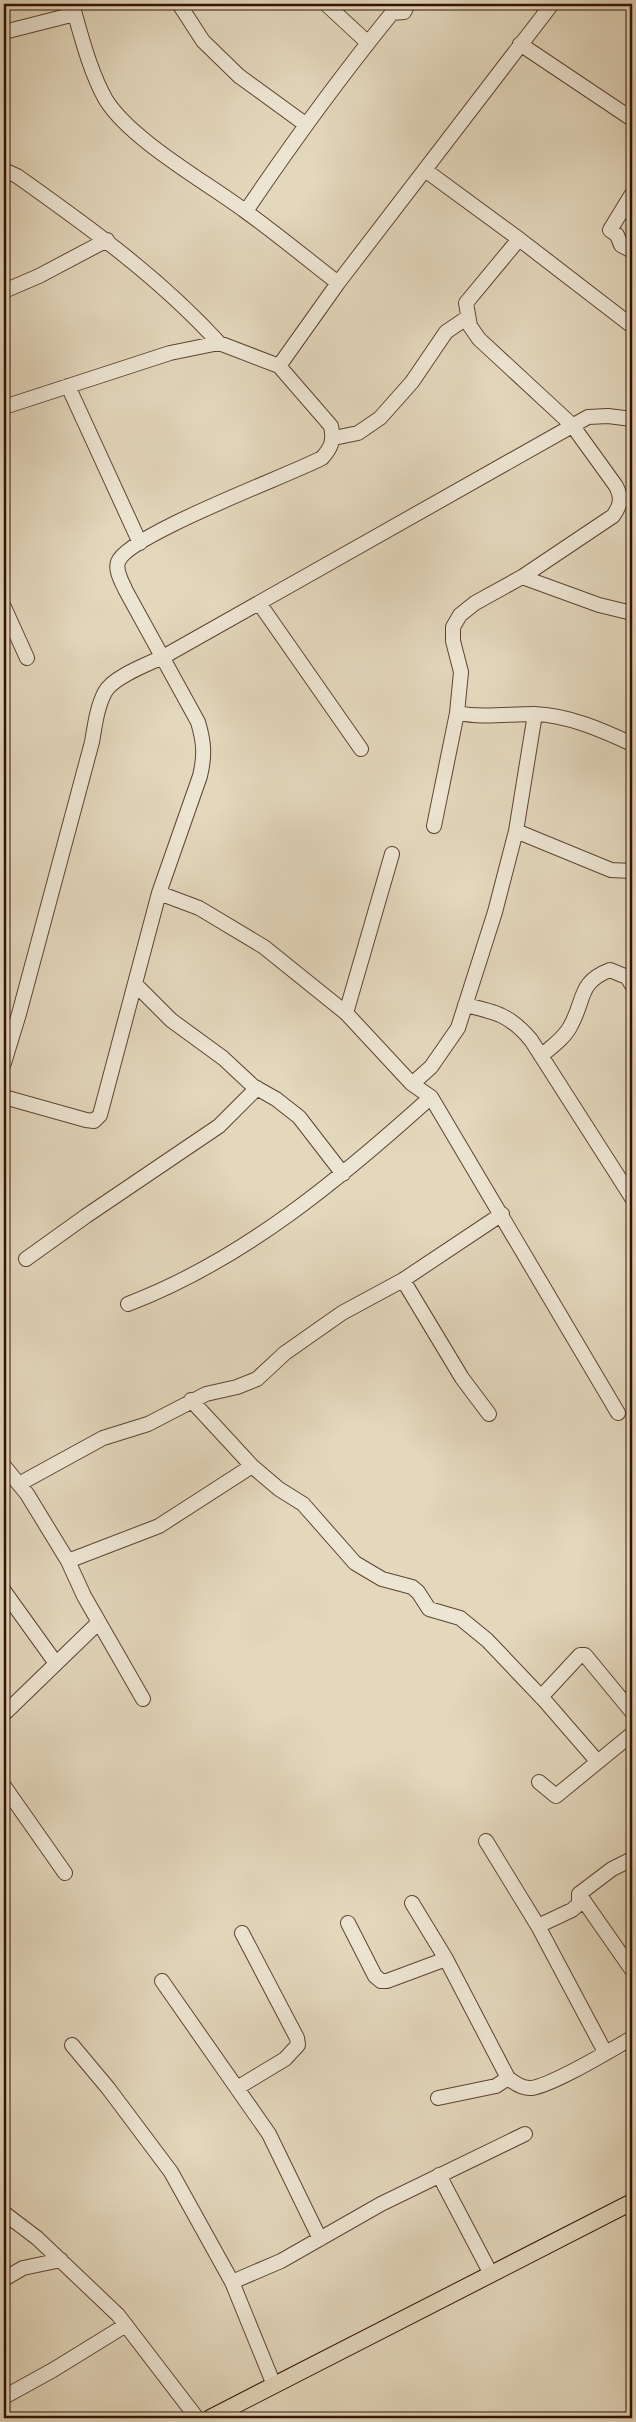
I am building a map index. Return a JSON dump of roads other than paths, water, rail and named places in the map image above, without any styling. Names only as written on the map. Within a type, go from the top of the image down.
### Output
[{"type":"main road","points":[[210,2418],[491,2274],[631,2205]]},
{"type":"street","points":[[179,4],[203,40],[239,76],[305,124]]},
{"type":"street","points":[[326,4],[368,43]]},
{"type":"street","points":[[246,211],[305,124],[368,43],[392,13],[404,12],[408,4]]},
{"type":"street","points":[[279,366],[338,283],[552,4]]},
{"type":"street","points":[[4,32],[74,9],[97,80],[107,100],[120,118],[155,147],[246,211],[338,283]]},
{"type":"street","points":[[520,44],[632,119]]},
{"type":"street","points":[[4,170],[17,176],[107,240],[194,316],[219,343],[279,366],[330,426],[334,438],[330,450],[322,458],[233,495],[140,542],[126,552],[118,561],[118,572],[126,591],[198,722],[204,741],[205,758],[159,893],[100,1115],[94,1121],[4,1097]]},
{"type":"street","points":[[425,170],[632,326]]},
{"type":"street","points":[[632,194],[610,230],[617,235],[621,245],[632,251]]},
{"type":"street","points":[[434,826],[457,713],[461,672],[453,627],[460,615],[475,603],[522,577],[613,516],[621,504],[620,494],[616,486],[572,425],[479,339],[470,326],[466,303],[519,239]]},
{"type":"street","points":[[4,291],[39,276],[107,240]]},
{"type":"street","points":[[334,438],[358,433],[380,418],[412,382],[446,332],[468,317]]},
{"type":"street","points":[[4,407],[170,352],[219,343]]},
{"type":"street","points":[[68,386],[140,542]]},
{"type":"street","points":[[4,1063],[19,1014],[92,742],[99,706],[106,690],[137,669],[163,657],[572,425],[588,417],[608,416],[632,419]]},
{"type":"street","points":[[522,577],[599,604],[632,613]]},
{"type":"street","points":[[259,603],[361,749]]},
{"type":"street","points":[[4,607],[27,658]]},
{"type":"street","points":[[457,713],[484,716],[535,714],[575,721],[632,744]]},
{"type":"street","points":[[412,1084],[432,1066],[458,1028],[494,912],[516,830],[535,714]]},
{"type":"street","points":[[516,830],[611,870],[632,871]]},
{"type":"street","points":[[346,1013],[392,854]]},
{"type":"street","points":[[159,893],[199,908],[264,946],[346,1013],[412,1084],[431,1097],[502,1214],[618,1413]]},
{"type":"street","points":[[541,1056],[571,1026],[584,990],[596,976],[610,970],[627,977],[632,984]]},
{"type":"street","points":[[135,984],[171,1020],[223,1058],[256,1088],[299,1117],[343,1174]]},
{"type":"street","points":[[465,1006],[486,1010],[512,1020],[531,1040],[632,1198]]},
{"type":"street","points":[[26,1259],[86,1216],[220,1126],[256,1088]]},
{"type":"street","points":[[128,1304],[168,1288],[232,1254],[343,1174],[431,1097]]},
{"type":"street","points":[[19,1484],[104,1438],[148,1424],[191,1400],[257,1379],[308,1336],[342,1313],[403,1280],[502,1214]]},
{"type":"street","points":[[403,1280],[462,1378],[489,1414]]},
{"type":"street","points":[[191,1400],[252,1466],[279,1489],[303,1504],[355,1562],[382,1579],[412,1587],[418,1592],[429,1609],[465,1621],[508,1661],[596,1761]]},
{"type":"street","points":[[4,1466],[19,1484],[68,1561],[99,1622],[143,1699]]},
{"type":"street","points":[[68,1561],[159,1526],[190,1508],[252,1466]]},
{"type":"street","points":[[4,1591],[18,1614],[55,1662]]},
{"type":"street","points":[[4,1714],[21,1699],[55,1662],[99,1622]]},
{"type":"street","points":[[541,1697],[580,1655],[585,1655],[632,1712]]},
{"type":"street","points":[[539,1782],[556,1796],[596,1761],[632,1734]]},
{"type":"street","points":[[4,1786],[65,1873]]},
{"type":"street","points":[[486,1841],[538,1926],[605,2052]]},
{"type":"street","points":[[579,1894],[612,1869],[632,1860]]},
{"type":"street","points":[[538,1926],[572,1910],[579,1904],[579,1894]]},
{"type":"street","points":[[579,1894],[632,1970]]},
{"type":"street","points":[[412,1903],[446,1959],[508,2078],[517,2085],[531,2088],[554,2080],[632,2038]]},
{"type":"street","points":[[348,1923],[375,1976],[381,1980],[387,1981],[446,1959]]},
{"type":"street","points":[[237,2088],[285,2059],[298,2045],[297,2038],[242,1933]]},
{"type":"street","points":[[162,1981],[269,2134],[283,2159],[320,2238]]},
{"type":"street","points":[[72,2045],[108,2088],[171,2172],[232,2282],[274,2385]]},
{"type":"street","points":[[438,2098],[496,2086],[508,2078]]},
{"type":"street","points":[[232,2282],[281,2261],[381,2204],[525,2134]]},
{"type":"street","points":[[438,2176],[491,2274]]},
{"type":"street","points":[[4,2213],[37,2238],[118,2315],[197,2418]]},
{"type":"street","points":[[4,2279],[23,2268],[60,2260]]},
{"type":"street","points":[[4,2397],[53,2370],[126,2325]]}]
